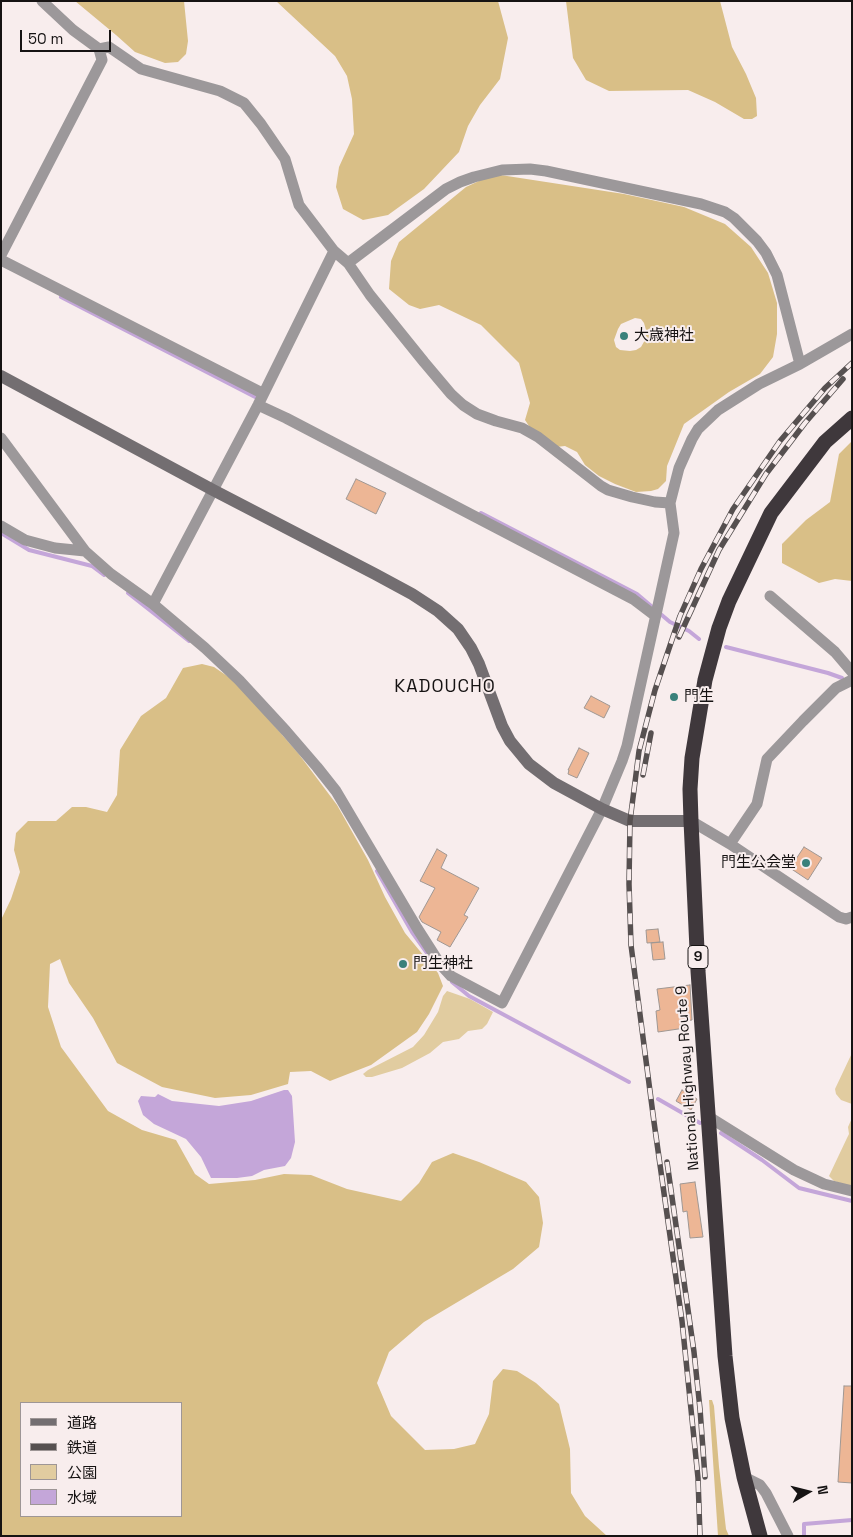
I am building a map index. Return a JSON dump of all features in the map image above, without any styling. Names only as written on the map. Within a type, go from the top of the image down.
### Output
[{"type":"highway","name":"National Highway Route 9","points":[[760,1536],[744,1477],[732,1418],[725,1356],[698,971],[690,789],[692,758],[712,650],[729,601],[771,513],[826,442],[852,418]]},
{"type":"street","points":[[1,255],[102,60],[99,49],[73,30],[42,1]]},
{"type":"street","points":[[99,49],[109,47],[141,69],[220,91],[244,103],[285,159],[299,205],[334,251],[348,263],[370,295],[424,362],[451,394],[463,404],[477,414],[522,428],[608,490],[632,497],[670,503]]},
{"type":"street","points":[[348,263],[446,189],[474,177],[502,170],[530,168],[701,204],[725,212],[734,218],[758,241],[766,253],[777,275],[800,364]]},
{"type":"street","points":[[153,604],[258,405],[262,393],[334,251]]},
{"type":"street","points":[[1,260],[262,393]]},
{"type":"street","points":[[1,438],[85,551],[111,574],[153,604],[205,648],[239,680],[317,766],[336,792],[440,964],[451,976],[502,1003],[602,808],[627,746],[674,533],[670,503],[684,454],[698,429],[718,410],[760,384],[800,364],[852,334]]},
{"type":"street","points":[[1,376],[397,586],[438,611],[458,629],[471,648],[479,664],[502,726],[518,753],[528,764],[554,783],[630,820],[691,821],[730,844],[839,917],[851,919]]},
{"type":"street","points":[[258,405],[656,610]]},
{"type":"street","points":[[1,526],[25,540],[55,548],[85,551]]},
{"type":"street","points":[[770,596],[835,652],[852,672]]},
{"type":"street","points":[[730,844],[757,804],[766,759],[836,688],[852,680]]},
{"type":"street","points":[[709,1118],[794,1170],[824,1184],[852,1191]]},
{"type":"street","points":[[744,1477],[760,1485],[766,1493],[788,1536]]},
{"type":"green space","points":[[447,991],[470,999],[493,1012],[487,1024],[482,1029],[468,1031],[459,1039],[443,1042],[430,1053],[402,1068],[366,1077],[363,1074],[368,1070],[413,1047],[424,1035],[438,1012],[443,996]]},
{"type":"green space","points":[[852,1053],[852,1104],[841,1100],[836,1094],[835,1089]]},
{"type":"green space","points":[[852,1118],[852,1187],[834,1181],[829,1176],[849,1134],[848,1127]]},
{"type":"shaded area","points":[[75,1],[184,1],[188,41],[186,54],[178,62],[165,63],[135,52]]},
{"type":"shaded area","points":[[276,1],[498,1],[508,38],[500,79],[480,105],[468,126],[459,152],[424,189],[388,215],[363,220],[343,209],[336,187],[339,167],[354,134],[352,99],[347,76],[335,56]]},
{"type":"shaded area","points":[[566,1],[720,1],[732,47],[756,98],[757,116],[752,119],[744,119],[715,102],[688,90],[609,91],[586,80],[573,58]]},
{"type":"shaded area","points":[[494,174],[624,194],[684,207],[725,224],[751,247],[768,273],[777,303],[777,334],[773,357],[760,374],[729,392],[684,424],[667,466],[666,481],[658,489],[636,492],[615,484],[599,476],[585,465],[577,452],[565,446],[556,447],[533,432],[525,420],[530,403],[519,363],[481,325],[439,305],[420,309],[409,305],[389,289],[391,261],[399,242],[466,187]],"holes":[[[635,318],[641,319],[646,330],[645,340],[641,347],[630,351],[620,350],[616,347],[614,340],[621,324]]]},
{"type":"shaded area","points":[[852,441],[852,581],[835,579],[819,583],[782,563],[782,544],[806,520],[830,502],[839,454]]},
{"type":"shaded area","points":[[202,664],[214,667],[236,682],[298,753],[337,805],[368,860],[385,897],[405,933],[438,973],[443,986],[429,1014],[417,1032],[371,1065],[330,1081],[311,1071],[290,1072],[288,1084],[251,1095],[215,1098],[162,1087],[117,1063],[93,1018],[69,983],[60,959],[50,964],[48,1007],[61,1047],[108,1111],[142,1130],[176,1140],[195,1174],[209,1184],[255,1180],[284,1174],[311,1175],[347,1189],[401,1201],[419,1183],[432,1162],[453,1153],[526,1182],[539,1197],[543,1223],[539,1247],[513,1269],[424,1322],[389,1352],[377,1383],[391,1416],[425,1450],[454,1449],[475,1444],[489,1414],[493,1381],[503,1369],[517,1371],[536,1383],[559,1404],[570,1449],[571,1493],[585,1516],[607,1536],[1,1536],[1,920],[11,899],[20,872],[14,850],[16,833],[28,821],[56,821],[72,807],[86,807],[107,812],[117,795],[120,750],[141,716],[166,698],[183,668]]},
{"type":"shaded area","points":[[709,1400],[712,1400],[714,1406],[726,1529],[729,1536],[718,1536]]},
{"type":"water","points":[[288,1090],[292,1096],[295,1142],[291,1158],[285,1166],[264,1170],[252,1176],[237,1178],[211,1178],[201,1157],[186,1139],[154,1124],[143,1115],[138,1101],[141,1096],[155,1097],[158,1094],[172,1101],[219,1106],[251,1101]]},
{"type":"building","points":[[356,479],[386,493],[376,514],[346,499]]},
{"type":"building","points":[[591,696],[610,706],[604,718],[584,708]]},
{"type":"building","points":[[579,748],[589,753],[577,778],[568,774],[568,770]]},
{"type":"building","name":"門生公会堂","points":[[804,847],[822,858],[808,880],[790,868]]},
{"type":"building","points":[[437,849],[447,855],[441,868],[479,888],[464,915],[468,917],[450,947],[437,940],[441,932],[422,922],[419,917],[435,888],[420,881]]},
{"type":"building","points":[[658,929],[660,942],[647,943],[646,930]]},
{"type":"building","points":[[663,942],[665,959],[653,960],[651,943]]},
{"type":"building","points":[[690,985],[692,1020],[684,1021],[685,1028],[658,1032],[656,1011],[660,1010],[657,989]]},
{"type":"building","points":[[682,1090],[697,1099],[691,1110],[676,1101]]},
{"type":"building","points":[[695,1182],[703,1237],[690,1238],[687,1211],[683,1212],[680,1184]]},
{"type":"building","points":[[844,1386],[852,1386],[852,1483],[838,1482]]},
{"type":"waterway","points":[[61,297],[259,399]]},
{"type":"waterway","points":[[481,513],[637,594],[670,622],[689,631],[699,639]]},
{"type":"waterway","points":[[1,533],[29,550],[92,566],[104,575]]},
{"type":"waterway","points":[[128,593],[189,641]]},
{"type":"waterway","points":[[726,647],[842,678]]},
{"type":"waterway","points":[[377,871],[412,932],[432,960]]},
{"type":"waterway","points":[[452,982],[469,996],[629,1082]]},
{"type":"waterway","points":[[658,1099],[700,1123]]},
{"type":"waterway","points":[[721,1133],[762,1160],[799,1188],[852,1201]]},
{"type":"waterway","points":[[804,1536],[804,1524],[852,1520]]},
{"type":"railway","points":[[700,1536],[698,1478],[682,1321],[631,945],[629,884],[630,821],[639,751],[655,690],[680,616],[701,569],[733,509],[780,441],[825,388],[852,363]]},
{"type":"railway","points":[[679,637],[719,550],[766,474],[805,423],[843,379]]},
{"type":"railway","points":[[643,775],[651,733]]},
{"type":"railway","points":[[667,1162],[694,1352],[705,1477]]},
{"type":"place","name":"大歳神社","points":[[624,336]]},
{"type":"place","name":"門生","points":[[674,697]]},
{"type":"place","name":"門生公会堂","points":[[806,863]]},
{"type":"place","name":"門生神社","points":[[403,964]]},
{"type":"district","name":"KADOUCHO","points":[[445,687]]}]
